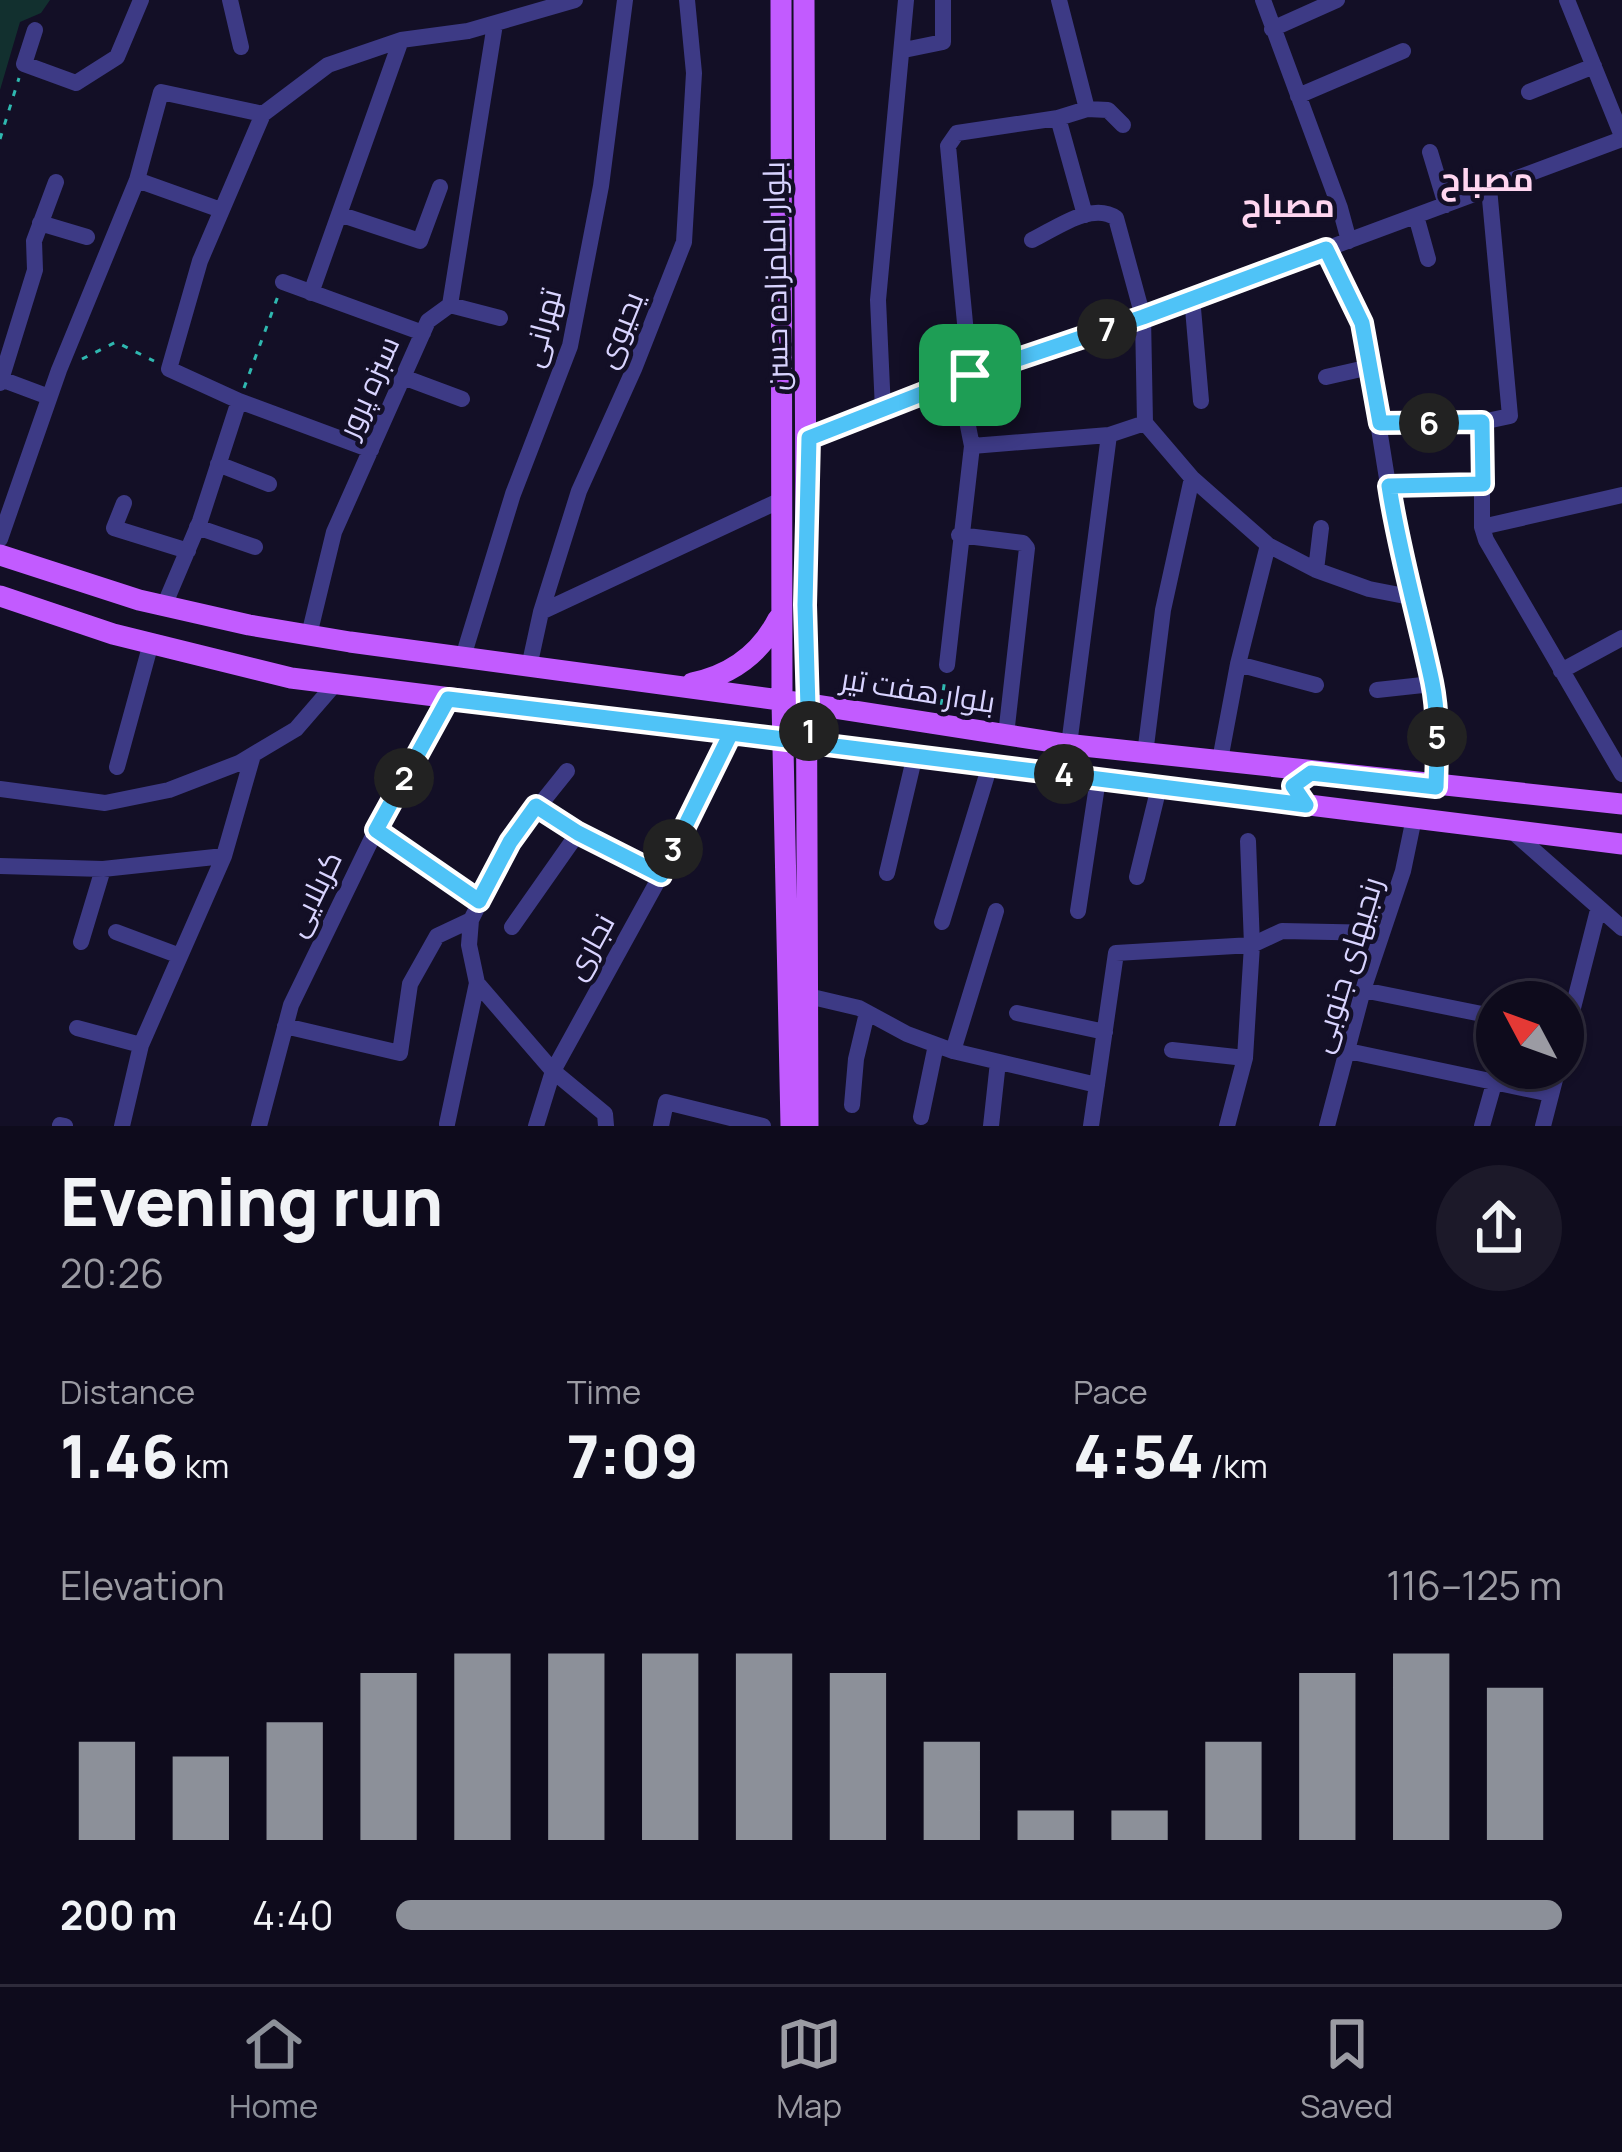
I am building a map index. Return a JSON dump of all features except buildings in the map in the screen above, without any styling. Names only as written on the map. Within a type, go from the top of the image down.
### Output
[{"type":"main road","name":"بلوار امامزاده حسن","points":[[781,0],[782,701],[791,1126]]},
{"type":"main road","name":"بلوار امامزاده حسن","points":[[804,0],[808,1126]]},
{"type":"main road","name":"بلوار هفت تیر","points":[[0,555],[164,606],[309,635],[853,710],[1069,745],[1622,805]]},
{"type":"main road","name":"بلوار هفت تیر","points":[[0,596],[151,643],[290,677],[1622,844]]},
{"type":"main road","points":[[670,686],[721,676],[739,666],[770,636],[782,613]]},
{"type":"main road","points":[[807,663],[822,689],[853,710]]},
{"type":"main road","points":[[1231,762],[1257,781],[1237,796]]},
{"type":"main road","points":[[1306,805],[1293,786],[1311,773]]},
{"type":"street","points":[[35,30],[24,64],[76,82],[117,57],[141,0]]},
{"type":"street","points":[[230,0],[241,47]]},
{"type":"street","points":[[370,450],[169,369],[200,261],[262,114],[328,65],[401,40],[495,24],[574,0]]},
{"type":"street","name":"تهرانی","points":[[463,657],[514,494],[570,346],[601,186],[625,0]]},
{"type":"street","name":"یحیوی","points":[[529,667],[579,491],[684,242],[694,74],[687,0]]},
{"type":"street","points":[[883,410],[878,300],[906,0]]},
{"type":"street","points":[[904,50],[943,42],[943,0]]},
{"type":"street","points":[[1059,0],[1087,110]]},
{"type":"street","points":[[1262,0],[1348,241]]},
{"type":"street","points":[[1272,28],[1337,0]]},
{"type":"street","points":[[809,438],[1622,138],[1567,0]]},
{"type":"street","points":[[495,24],[450,305],[500,318]]},
{"type":"street","points":[[311,292],[401,40]]},
{"type":"street","points":[[1298,96],[1403,52]]},
{"type":"street","points":[[1529,92],[1594,66]]},
{"type":"street","points":[[0,539],[59,370],[137,180],[161,92],[262,114]]},
{"type":"street","points":[[947,665],[972,446],[964,406],[970,375],[948,146],[957,133],[1087,110],[1108,110],[1124,125]]},
{"type":"street","points":[[1058,118],[1085,214]]},
{"type":"street","points":[[1430,152],[1446,205]]},
{"type":"street","points":[[137,180],[221,210]]},
{"type":"street","points":[[50,397],[1,381],[7,337],[35,270],[34,241],[56,182]]},
{"type":"street","points":[[339,214],[420,241],[440,187]]},
{"type":"street","points":[[1380,423],[1482,422],[1510,416],[1489,188]]},
{"type":"street","points":[[1032,240],[1085,214],[1101,211],[1116,218],[1143,317],[1145,423],[1192,478],[1268,545],[1316,570],[1410,598]]},
{"type":"street","points":[[1416,216],[1428,259]]},
{"type":"street","points":[[40,223],[87,237]]},
{"type":"street","points":[[1326,249],[1362,323],[1410,598],[1432,684],[1436,787]]},
{"type":"street","points":[[284,282],[422,333]]},
{"type":"street","points":[[1192,297],[1201,401]]},
{"type":"street","name":"سبزه پرور","points":[[309,635],[334,532],[428,321],[450,305]]},
{"type":"street","points":[[1326,377],[1370,367]]},
{"type":"street","points":[[403,377],[462,399]]},
{"type":"street","points":[[164,606],[197,527],[239,401]]},
{"type":"street","points":[[1482,422],[1482,527],[1622,774]]},
{"type":"street","points":[[972,446],[1109,435],[1145,423]]},
{"type":"street","points":[[1069,745],[1109,435]]},
{"type":"street","points":[[218,464],[269,484]]},
{"type":"street","points":[[1145,754],[1163,610],[1192,478]]},
{"type":"street","points":[[1389,486],[1483,484]]},
{"type":"street","points":[[1482,527],[1622,495]]},
{"type":"street","points":[[541,612],[781,500]]},
{"type":"street","points":[[124,502],[114,528],[188,551]]},
{"type":"street","points":[[197,527],[255,548]]},
{"type":"street","points":[[1316,570],[1321,528]]},
{"type":"street","points":[[959,536],[1023,543],[1028,548],[1006,735]]},
{"type":"street","points":[[1231,762],[1238,664],[1268,545]]},
{"type":"street","points":[[1561,671],[1622,638]]},
{"type":"street","points":[[117,767],[151,643]]},
{"type":"street","points":[[1238,664],[1316,685]]},
{"type":"street","points":[[0,789],[105,803],[169,790],[253,755],[296,729],[334,683]]},
{"type":"street","points":[[1377,690],[1432,684]]},
{"type":"street","name":"کربلایی","points":[[260,1126],[285,1026],[328,924],[448,699]]},
{"type":"street","name":"نجاری","points":[[536,1126],[554,1071],[661,875],[731,733]]},
{"type":"street","points":[[122,1126],[141,1045],[224,856],[253,755]]},
{"type":"street","points":[[887,873],[914,755]]},
{"type":"street","points":[[942,922],[990,765]]},
{"type":"street","points":[[447,1124],[477,983],[469,945],[471,920],[510,842],[567,771]]},
{"type":"street","points":[[1078,911],[1098,779]]},
{"type":"street","points":[[1137,877],[1159,787]]},
{"type":"street","points":[[536,806],[661,875]]},
{"type":"street","name":"رنجیهای جنوبی","points":[[1327,1126],[1414,818]]},
{"type":"street","points":[[376,830],[479,901]]},
{"type":"street","points":[[1511,830],[1622,928]]},
{"type":"street","points":[[512,927],[578,833]]},
{"type":"street","points":[[1227,1126],[1245,1058],[1252,945],[1248,841]]},
{"type":"street","points":[[0,866],[103,869],[224,856]]},
{"type":"street","points":[[81,942],[103,869]]},
{"type":"street","points":[[1579,981],[1598,910]]},
{"type":"street","points":[[921,1118],[996,911]]},
{"type":"street","points":[[285,1026],[400,1053],[410,984],[437,936],[471,920]]},
{"type":"street","points":[[1091,1126],[1116,953],[1252,945],[1282,931],[1382,933]]},
{"type":"street","points":[[116,932],[180,956]]},
{"type":"street","points":[[477,983],[554,1071],[605,1114],[606,1126]]},
{"type":"street","points":[[1363,990],[1476,1013]]},
{"type":"street","points":[[808,996],[868,1013],[945,1048],[1097,1085]]},
{"type":"street","points":[[852,1105],[856,1059],[868,1013]]},
{"type":"street","points":[[1018,1013],[1105,1032]]},
{"type":"street","points":[[77,1028],[141,1045]]},
{"type":"street","points":[[1172,1050],[1245,1058]]},
{"type":"street","points":[[1348,1051],[1476,1076]]},
{"type":"street","points":[[991,1126],[998,1062]]},
{"type":"street","points":[[1482,1126],[1492,1089]]},
{"type":"street","points":[[1531,1089],[1551,1094]]},
{"type":"street","points":[[1543,1126],[1552,1089]]},
{"type":"street","points":[[661,1126],[666,1102],[763,1126]]},
{"type":"path","points":[[0,139],[24,64]]},
{"type":"path","points":[[239,401],[284,282]]},
{"type":"path","points":[[59,370],[116,342],[169,369]]},
{"type":"path","points":[[938,724],[947,665]]},
{"type":"green space","points":[[0,0],[50,0],[41,13],[20,22],[0,90]]},
{"type":"district","name":"مصباح","points":[[1487,179]]},
{"type":"district","name":"مصباح","points":[[1288,205]]},
{"type":"route","points":[[1326,249],[1362,323],[1380,423],[1482,422],[1483,484],[1389,486],[1432,684],[1436,787],[1311,773],[1293,786],[1306,805],[731,733],[661,875],[536,806],[510,842],[479,901],[376,830],[448,699],[809,742],[805,605],[809,438],[970,375],[1326,249]]}]
